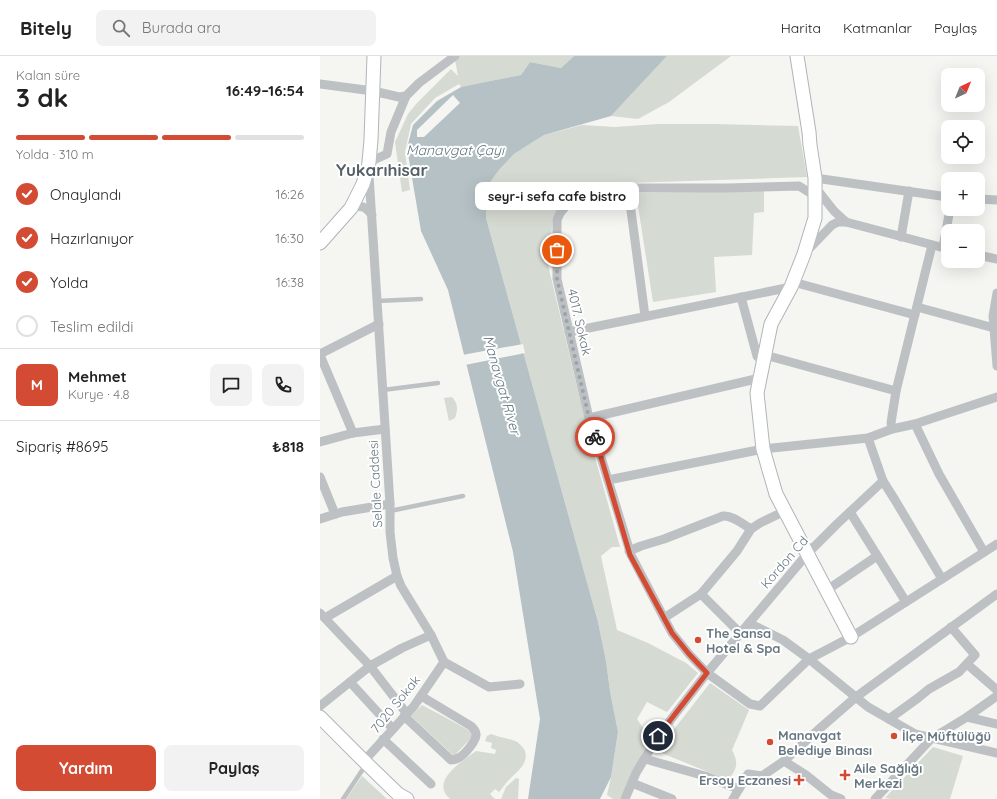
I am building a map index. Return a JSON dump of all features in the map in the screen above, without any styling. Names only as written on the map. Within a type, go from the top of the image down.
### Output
[{"type":"main road","points":[[320,243],[351,208],[363,184],[369,165],[369,90],[367,56]]},
{"type":"main road","points":[[320,231],[342,205],[360,169],[374,56]]},
{"type":"main road","points":[[797,56],[809,132],[815,187],[815,218],[804,254],[792,285],[771,324],[756,393],[763,449],[776,494],[851,637]]},
{"type":"main road","points":[[320,717],[395,799]]},
{"type":"main road","points":[[320,726],[363,765],[398,794],[407,799]]},
{"type":"street","points":[[369,165],[387,154],[391,132],[399,116],[406,96],[419,83],[455,56]]},
{"type":"street","points":[[320,84],[406,96]]},
{"type":"street","name":"Selale Caddesi","points":[[369,165],[390,507],[390,532],[393,558],[401,586],[431,635],[444,662]]},
{"type":"street","points":[[815,187],[909,191],[941,196]]},
{"type":"street","points":[[815,187],[834,211],[846,222]]},
{"type":"street","name":"4017. Sokak","points":[[810,659],[760,706],[750,704],[707,673],[672,633],[630,555],[589,418],[557,279],[557,220],[560,213],[571,200],[599,188],[815,187]]},
{"type":"street","points":[[628,188],[645,316]]},
{"type":"street","points":[[901,237],[909,191]]},
{"type":"street","points":[[985,199],[997,200]]},
{"type":"street","points":[[351,208],[357,206],[364,207],[372,215]]},
{"type":"street","points":[[804,254],[832,225],[838,222],[846,222],[941,247]]},
{"type":"street","points":[[892,429],[891,423],[896,391],[932,245]]},
{"type":"street","points":[[985,256],[997,259]]},
{"type":"street","points":[[569,332],[741,297],[792,285],[994,328]]},
{"type":"street","points":[[997,293],[993,316],[997,366]]},
{"type":"street","points":[[741,297],[757,356],[896,391]]},
{"type":"street","points":[[353,433],[320,355],[379,324]]},
{"type":"street","points":[[589,418],[760,378]]},
{"type":"street","points":[[608,480],[763,449],[868,438],[892,429],[915,424],[997,397]]},
{"type":"street","points":[[915,424],[939,474],[984,552]]},
{"type":"street","points":[[320,442],[353,433],[385,429]]},
{"type":"street","points":[[868,438],[883,481],[942,579]]},
{"type":"street","points":[[320,477],[335,514]]},
{"type":"street","name":"Kordon Cd","points":[[625,799],[636,773],[658,736],[707,673],[808,553],[883,481]]},
{"type":"street","points":[[320,520],[342,512],[390,507]]},
{"type":"street","points":[[664,618],[701,594],[737,551],[751,529],[785,511]]},
{"type":"street","points":[[850,512],[906,602]]},
{"type":"street","points":[[629,552],[641,546],[664,539],[722,516],[735,518],[751,529]]},
{"type":"street","points":[[810,659],[851,637],[997,544]]},
{"type":"street","points":[[827,590],[878,556]]},
{"type":"street","points":[[397,576],[322,615],[370,666],[406,715],[451,760],[455,760],[461,756],[475,741],[476,732],[471,726],[421,696]]},
{"type":"street","points":[[701,594],[740,633]]},
{"type":"street","points":[[733,799],[748,774],[762,776],[784,761],[856,697],[997,594]]},
{"type":"street","points":[[749,623],[783,640],[810,659],[868,707],[915,734],[931,739],[997,753]]},
{"type":"street","points":[[889,719],[912,703],[929,688],[959,672],[976,655],[950,627]]},
{"type":"street","points":[[320,706],[370,666],[402,648],[431,635]]},
{"type":"street","points":[[444,662],[489,687],[520,684]]},
{"type":"street","name":"7020 Sokak","points":[[363,765],[421,696],[444,662]]},
{"type":"street","points":[[967,664],[997,690]]},
{"type":"street","points":[[350,682],[393,729]]},
{"type":"street","points":[[877,798],[931,739],[967,717],[997,696]]},
{"type":"street","points":[[967,717],[997,724]]},
{"type":"street","points":[[383,740],[431,784]]},
{"type":"street","points":[[645,759],[705,776],[739,789]]},
{"type":"street","points":[[784,761],[806,775],[831,795],[841,799]]},
{"type":"street","points":[[632,783],[671,799]]},
{"type":"lane","points":[[377,301],[421,299]]},
{"type":"lane","points":[[383,390],[438,383]]},
{"type":"lane","points":[[390,507],[463,496]]},
{"type":"lane","points":[[343,799],[363,765]]},
{"type":"shaded area","points":[[460,56],[574,56],[561,68],[530,62],[521,75],[461,87],[459,84],[435,98],[411,124],[405,152],[410,190],[402,192],[395,142],[408,114],[417,103],[451,69],[458,76],[455,60]]},
{"type":"shaded area","points":[[667,56],[731,56],[669,102],[638,119],[611,116]]},
{"type":"shaded area","points":[[658,124],[798,126],[807,177],[598,184],[568,196],[553,218],[548,265],[588,432],[620,547],[612,547],[601,556],[617,630],[648,643],[686,663],[698,673],[667,712],[647,702],[637,719],[650,738],[620,799],[613,799],[607,795],[618,732],[598,622],[486,218],[486,188],[499,170],[514,154],[544,135],[582,125],[615,127]]},
{"type":"shaded area","points":[[764,191],[764,212],[754,213],[752,255],[714,257],[716,292],[653,302],[636,193]]},
{"type":"shaded area","points":[[452,397],[457,407],[457,412],[455,418],[449,421],[444,398]]},
{"type":"shaded area","points":[[710,683],[749,710],[732,750],[736,759],[736,766],[728,780],[659,752],[665,741]]},
{"type":"shaded area","points":[[422,705],[472,733],[472,737],[454,756],[411,716]]},
{"type":"shaded area","points":[[491,734],[515,741],[520,744],[526,754],[524,763],[499,792],[495,789],[490,794],[495,799],[450,799],[445,792],[443,785],[450,772],[476,751],[495,754],[496,750],[491,748],[492,743],[485,741],[487,736]]},
{"type":"shaded area","points":[[933,747],[963,756],[950,799],[885,798]]},
{"type":"shaded area","points":[[362,776],[387,799],[346,799]]},
{"type":"shaded area","points":[[516,778],[519,779],[518,799],[501,799],[506,787]]},
{"type":"water","name":"Manavgat Çayı","points":[[574,56],[667,56],[611,116],[544,135],[514,154],[499,170],[486,188],[486,218],[598,622],[618,732],[611,777],[600,799],[528,799],[540,719],[513,552],[448,290],[421,231],[407,148],[413,125],[437,101],[461,87],[521,75],[530,62],[561,68]]},
{"type":"pier","points":[[453,95],[460,103],[424,137],[417,137],[417,130]]},
{"type":"pier","points":[[523,344],[525,353],[465,365],[462,355]]},
{"type":"way so far","points":[[557,250],[557,279],[589,418],[595,437]]},
{"type":"place","name":"seyr-i sefa cafe bistro","points":[[557,250]]},
{"type":"place","name":"The Sansa Hotel & Spa","points":[[698,640]]},
{"type":"place","name":"İlçe Müftülüğü","points":[[894,736]]},
{"type":"place","name":"Manavgat Belediye Binası","points":[[770,742]]},
{"type":"place","name":"Aile Sağlığı Merkezi","points":[[845,775]]},
{"type":"place","name":"Ersoy Eczanesi","points":[[799,780]]},
{"type":"district","name":"Yukarıhisar","points":[[382,170]]},
{"type":"route","points":[[595,437],[630,555],[672,633],[707,673],[658,736]]},
{"type":"water label","name":"Manavgat River","points":[[502,385]]}]
